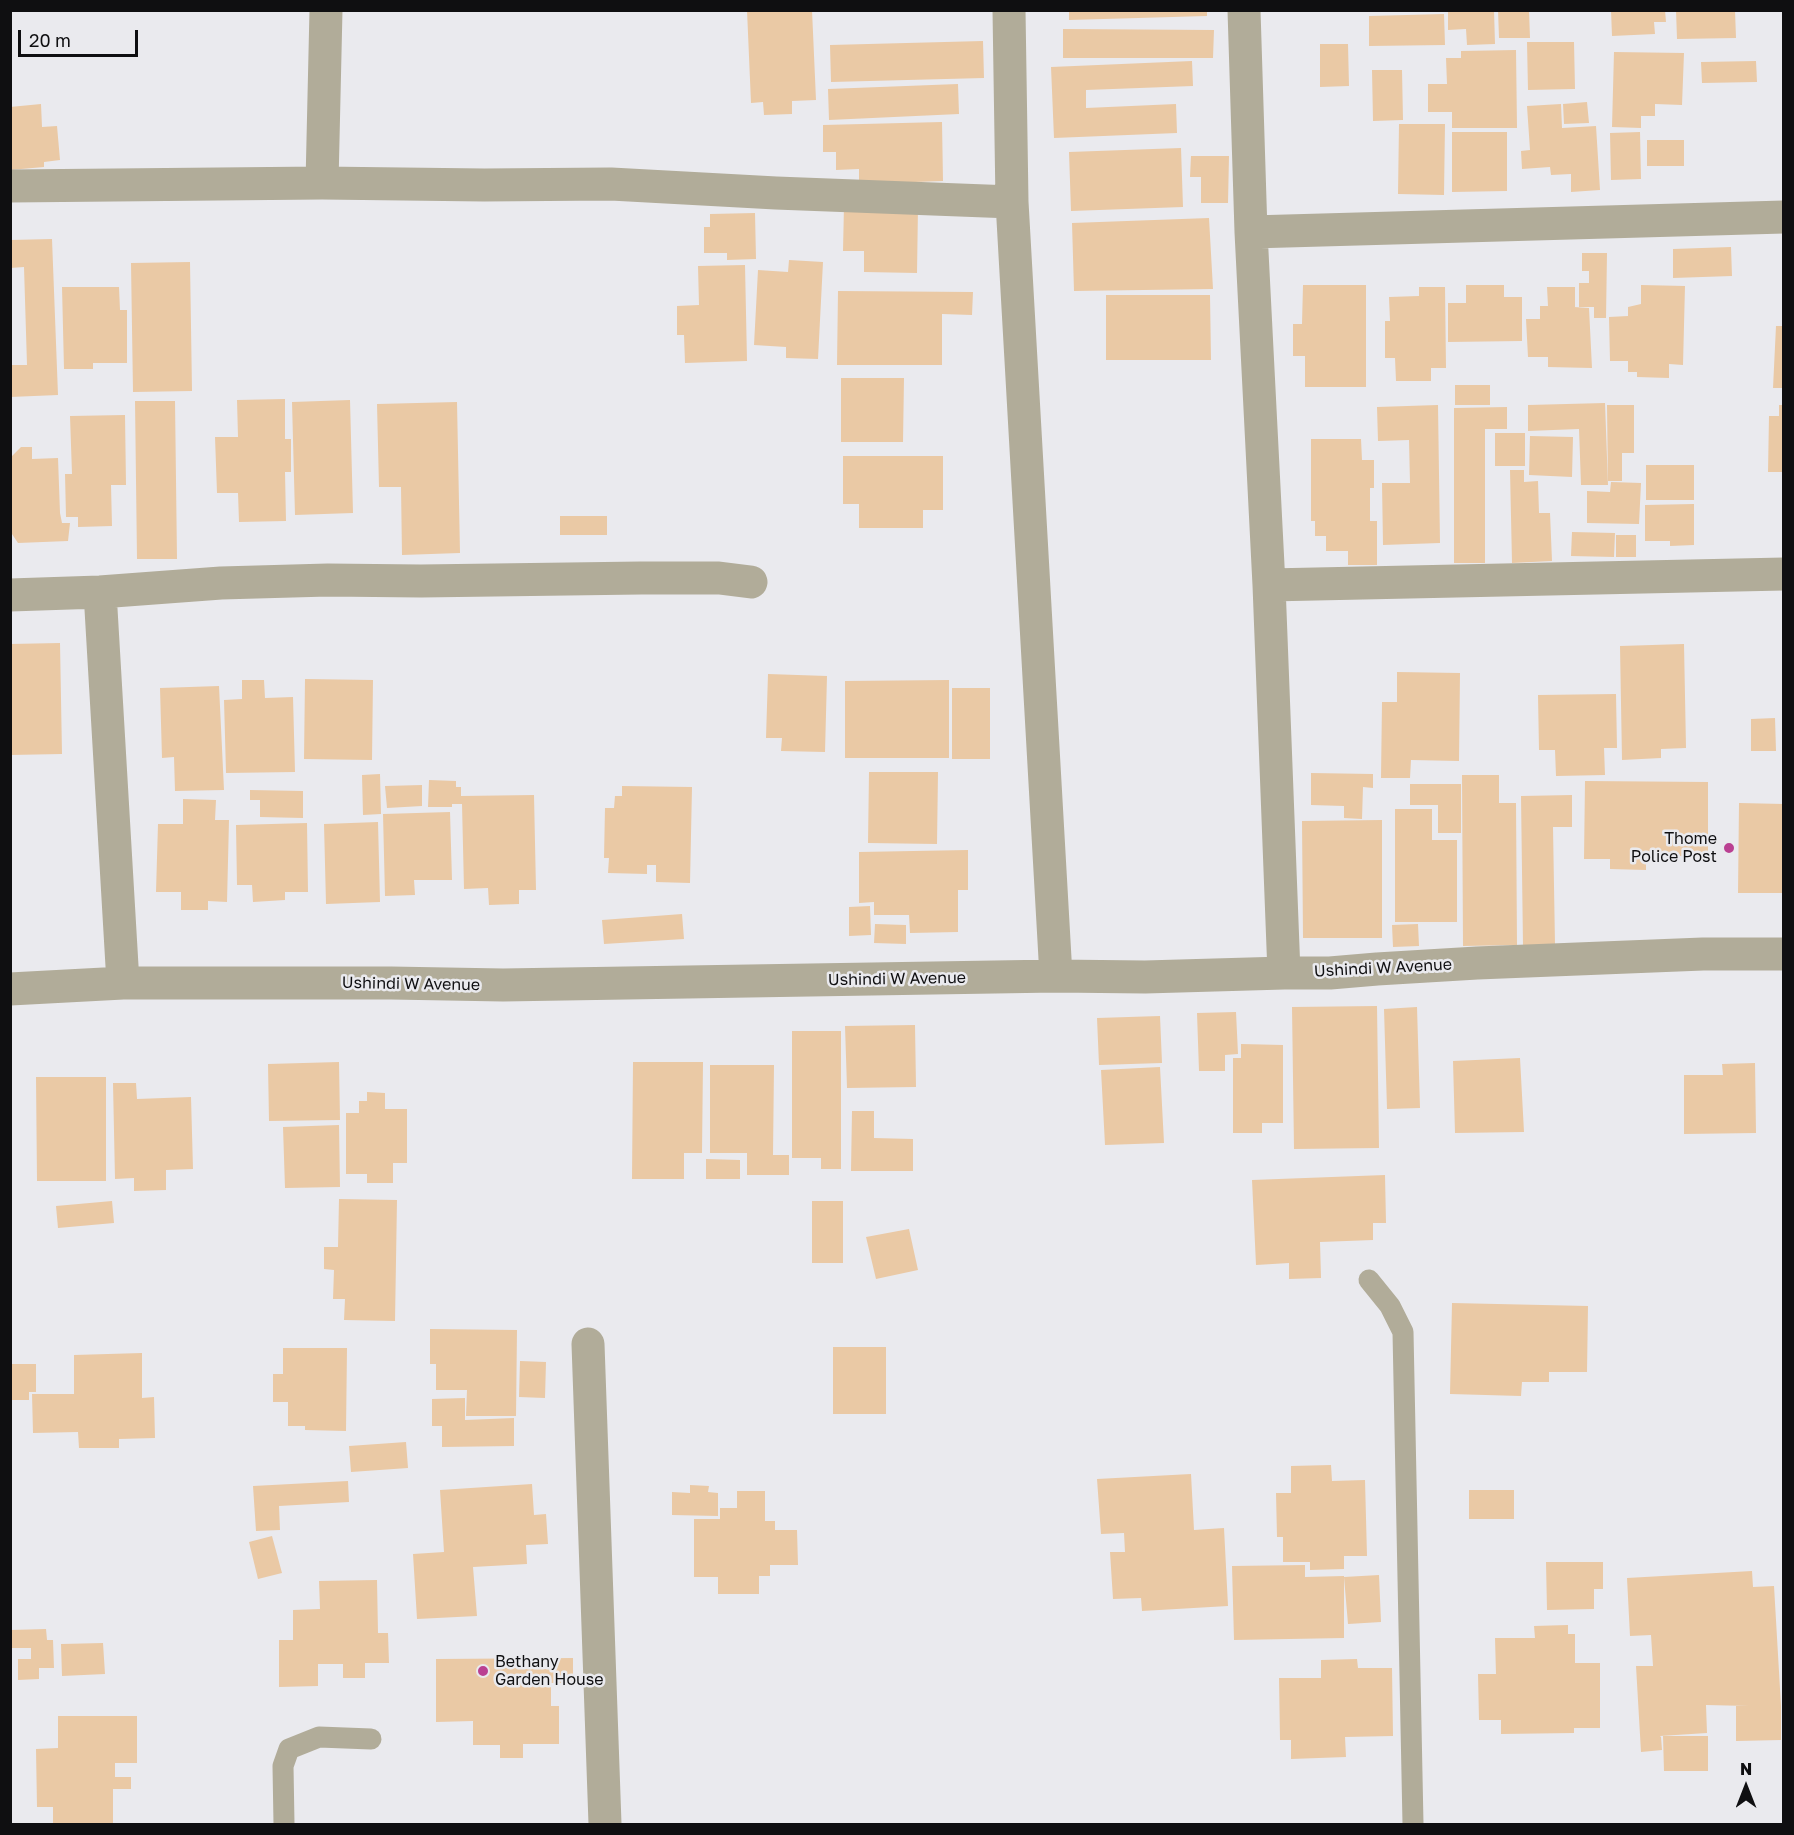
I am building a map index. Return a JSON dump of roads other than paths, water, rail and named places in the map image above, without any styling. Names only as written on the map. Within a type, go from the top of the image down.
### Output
[{"type":"street","points":[[322,183],[326,10]]},
{"type":"street","points":[[1009,10],[1012,202],[1056,976]]},
{"type":"street","points":[[1244,10],[1251,232],[1269,585],[1284,972]]},
{"type":"street","points":[[10,186],[322,183],[611,184],[1012,202]]},
{"type":"street","points":[[1251,232],[1784,217]]},
{"type":"street","points":[[1269,585],[1784,574]]},
{"type":"street","points":[[10,595],[168,585],[328,579],[421,581],[719,578],[751,582]]},
{"type":"street","points":[[100,591],[123,982]]},
{"type":"street","name":"Ushindi W Avenue","points":[[10,989],[123,982],[391,982],[503,985],[1056,976],[1145,977],[1284,972],[1330,973],[1477,963],[1703,954],[1784,954]]},
{"type":"street","points":[[588,1344],[605,1824]]},
{"type":"lane","points":[[1369,1280],[1390,1306],[1403,1332],[1413,1824]]},
{"type":"lane","points":[[284,1824],[283,1766],[289,1749],[319,1737],[371,1739]]},
{"type":"place","name":"Thome Police Post","points":[[1729,848]]},
{"type":"place","name":"Bethany Garden House","points":[[483,1671]]}]
